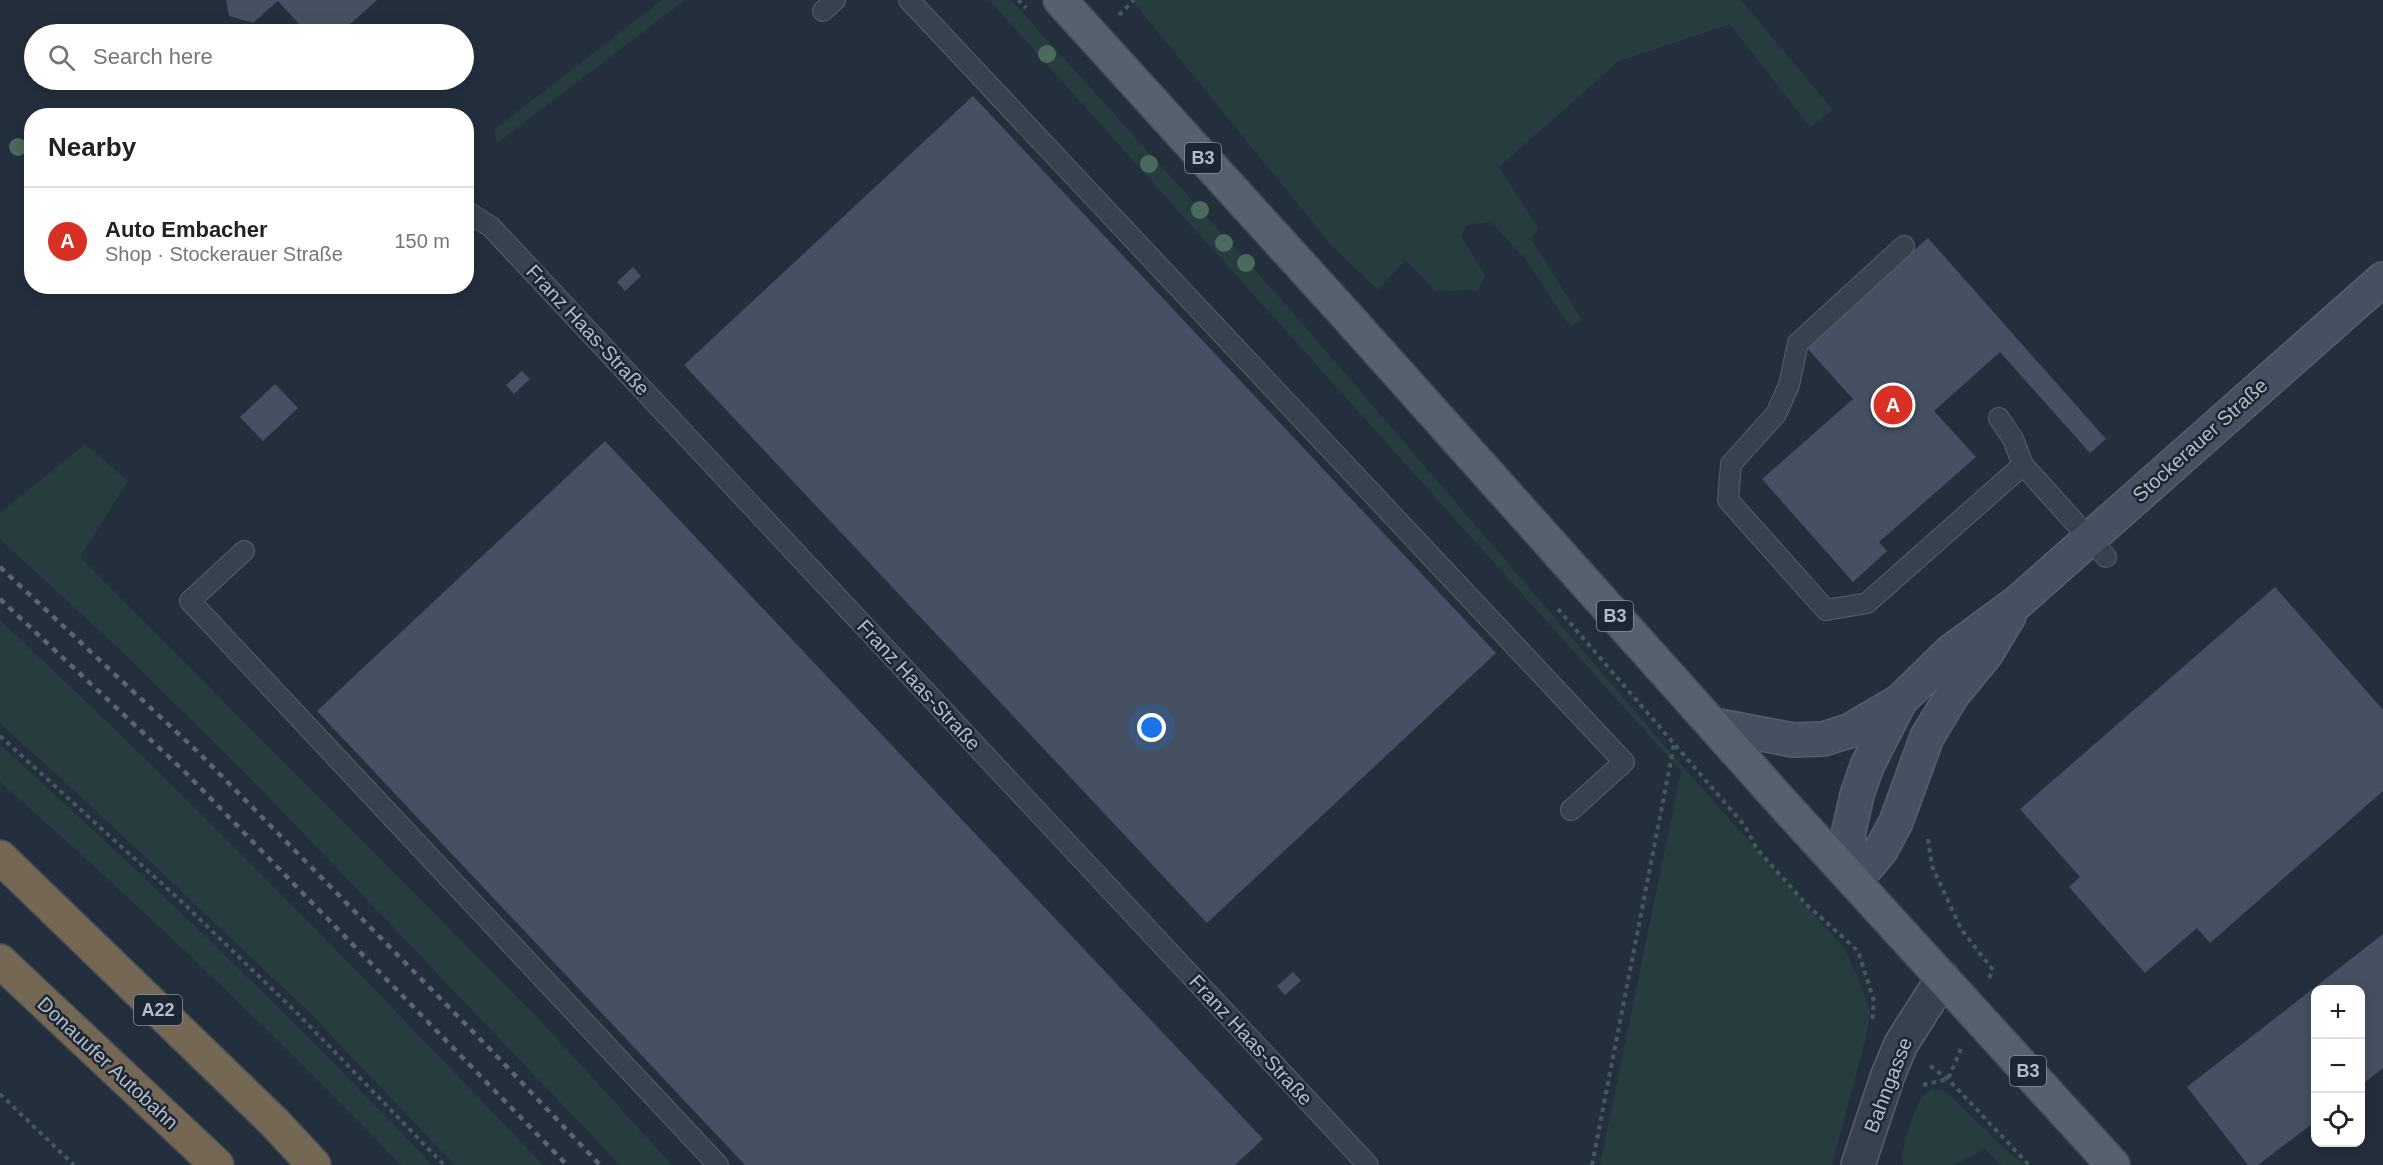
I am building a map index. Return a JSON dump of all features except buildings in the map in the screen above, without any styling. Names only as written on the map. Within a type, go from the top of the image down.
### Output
[{"type":"highway","name":"A22","points":[[0,857],[266,1115],[314,1165]]},
{"type":"highway","name":"Donauufer Autobahn","points":[[0,961],[217,1165]]},
{"type":"main road","name":"B3","points":[[1060,0],[2113,1165]]},
{"type":"street","name":"Stockerauer Straße","points":[[1714,725],[1793,740],[1823,739],[1849,731],[1900,701],[1950,652],[2097,548],[2203,436],[2383,279]]},
{"type":"street","name":"Stockerauer Straße","points":[[1855,881],[1881,850],[1896,822],[1927,737],[1953,694],[1986,654],[2018,602]]},
{"type":"street","name":"Stockerauer Straße","points":[[1855,881],[1848,835],[1857,795],[1867,766],[1900,701]]},
{"type":"street","name":"Bahngasse","points":[[1858,1165],[1888,1075],[1901,1044],[1943,978]]},
{"type":"lane","points":[[909,0],[1624,762],[1571,810]]},
{"type":"lane","name":"Franz Haas-Straße","points":[[474,216],[491,227],[1368,1165]]},
{"type":"lane","points":[[1904,246],[1798,343],[1789,385],[1776,414],[1731,464],[1728,500],[1826,610],[1867,603],[2023,465]]},
{"type":"lane","points":[[1999,418],[2013,439],[2023,465],[2097,548]]},
{"type":"lane","points":[[244,551],[190,601],[718,1165]]},
{"type":"path","points":[[1018,0],[1026,9]]},
{"type":"path","points":[[1551,601],[1745,826],[1757,849],[1806,904],[1858,951],[1874,1000],[1872,1023],[1948,1079],[2029,1165]]},
{"type":"path","points":[[0,736],[182,902],[298,1014],[444,1165]]},
{"type":"path","points":[[1592,1165],[1674,744]]},
{"type":"path","points":[[1927,835],[1932,866],[1961,929],[1993,970],[1948,1079]]},
{"type":"path","points":[[1917,1093],[1922,1085],[1948,1079]]},
{"type":"path","points":[[0,1094],[74,1165]]},
{"type":"green space","points":[[662,0],[685,0],[496,144],[495,129]]},
{"type":"green space","points":[[989,0],[1011,0],[1282,300],[1669,751],[1844,948],[1870,1010],[1866,1037],[1832,1165],[1600,1165],[1681,771]]},
{"type":"green space","points":[[1132,0],[1741,0],[1833,110],[1810,127],[1730,24],[1619,61],[1499,167],[1538,228],[1531,239],[1582,320],[1570,327],[1526,260],[1491,222],[1467,225],[1461,236],[1485,275],[1478,290],[1435,291],[1405,260],[1378,290],[1332,246]]},
{"type":"green space","points":[[85,444],[128,481],[80,557],[538,1018],[672,1165],[620,1165],[265,793],[128,657],[0,539],[0,513]]},
{"type":"green space","points":[[0,620],[275,888],[543,1165],[455,1165],[307,1010],[0,723]]},
{"type":"green space","points":[[0,745],[220,950],[432,1165],[401,1165],[204,969],[0,782]]},
{"type":"green space","points":[[1932,1090],[1942,1090],[1952,1097],[2010,1154],[2026,1165],[2001,1165],[1985,1149],[1954,1165],[1903,1165],[1903,1151],[1914,1113],[1922,1098]]},
{"type":"railway","points":[[0,567],[200,754],[489,1048],[600,1165]]},
{"type":"railway","points":[[0,599],[185,772],[567,1165]]},
{"type":"place","name":"Auto Embacher","points":[[1893,405]]}]
